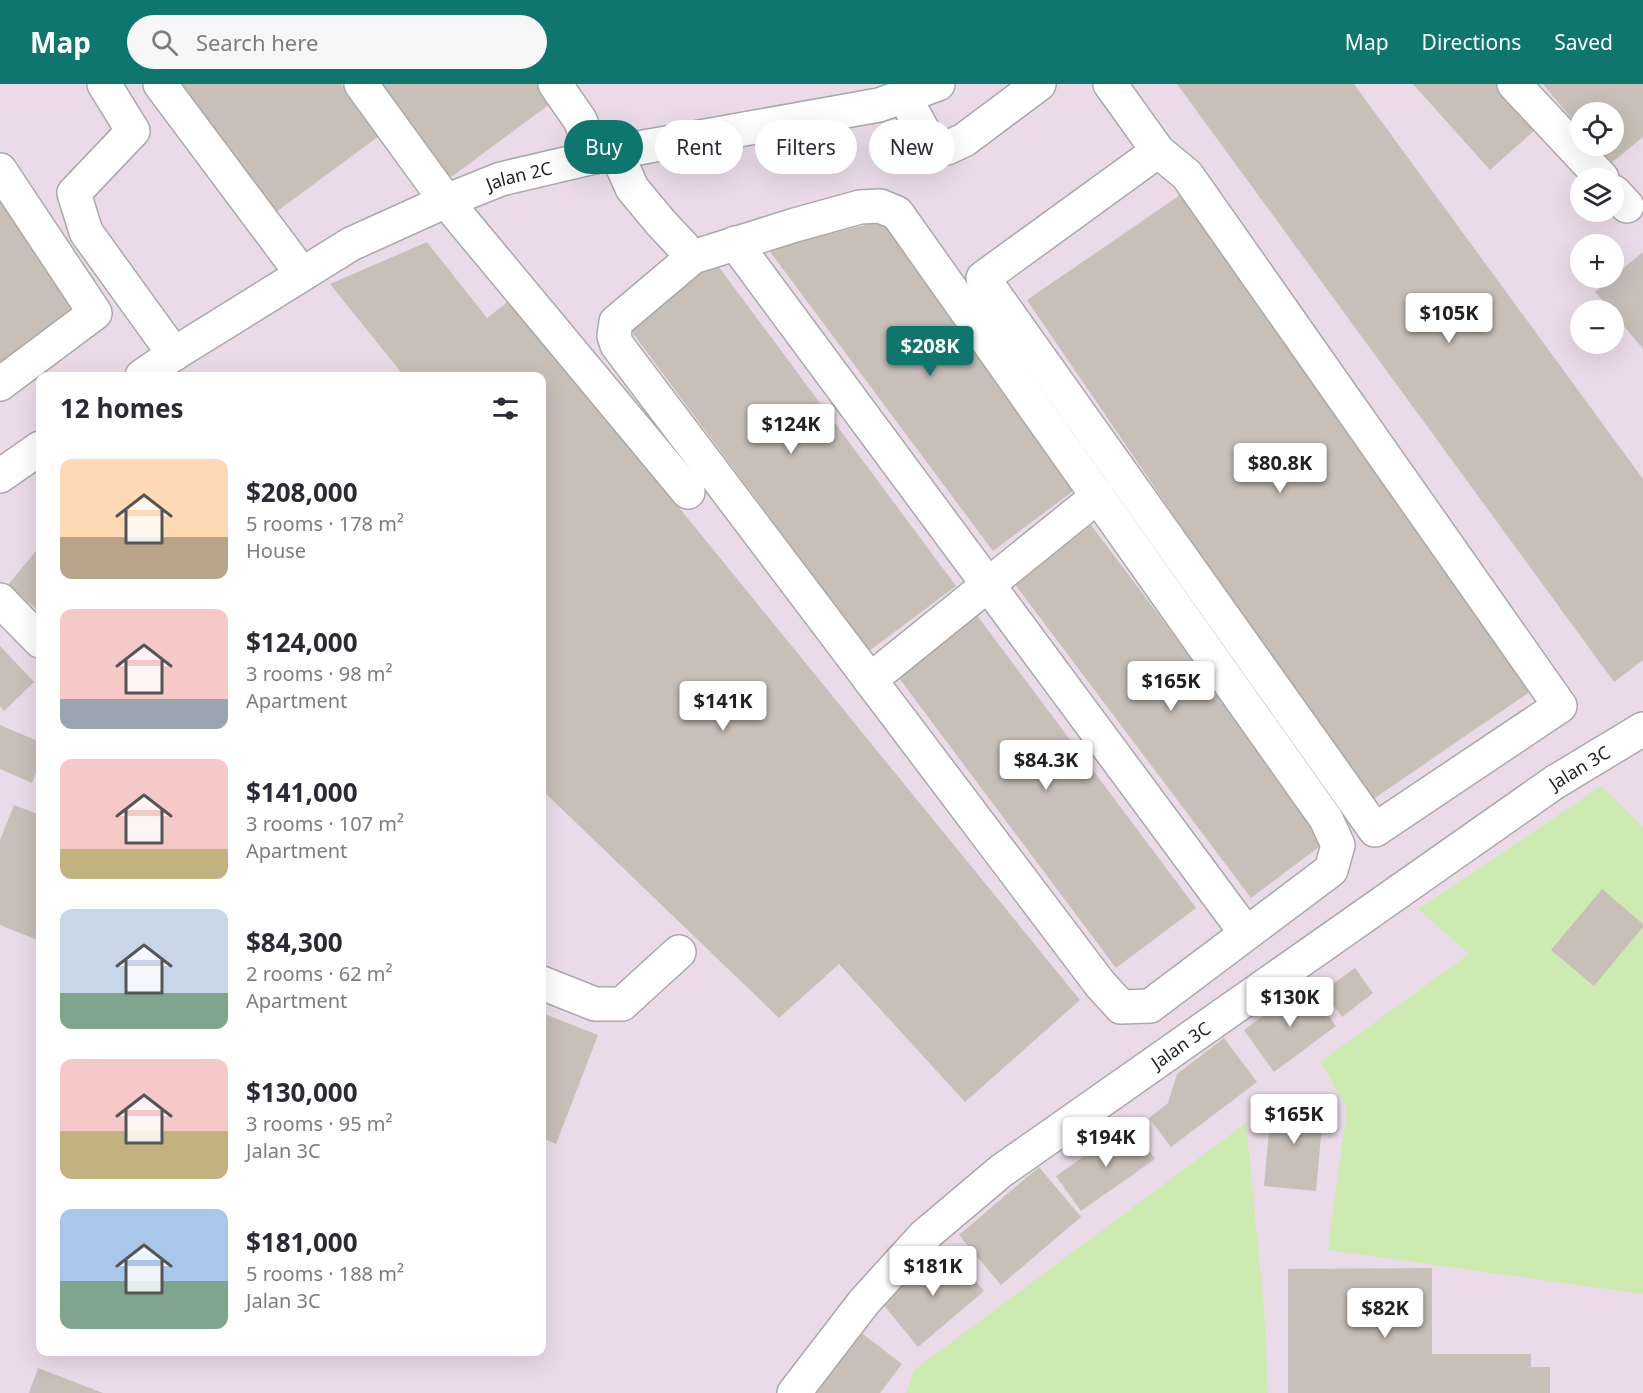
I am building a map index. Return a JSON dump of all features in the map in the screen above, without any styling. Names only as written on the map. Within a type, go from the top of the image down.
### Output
[{"type":"street","points":[[104,84],[133,130],[74,193],[86,232],[174,354]]},
{"type":"street","points":[[160,84],[302,274]]},
{"type":"street","points":[[361,84],[446,201],[688,492]]},
{"type":"street","points":[[555,84],[580,120]]},
{"type":"street","name":"Jalan 2C","points":[[643,146],[938,84]]},
{"type":"street","points":[[886,95],[927,138],[947,148],[964,140],[1040,84]]},
{"type":"street","points":[[1110,84],[1158,151],[1187,175],[1560,706],[1375,830],[983,278],[1158,151]]},
{"type":"street","points":[[1514,84],[1593,168]]},
{"type":"street","name":"Jalan 2C","points":[[148,372],[351,244],[501,179],[564,164]]},
{"type":"street","points":[[0,170],[96,313],[0,384]]},
{"type":"street","points":[[621,174],[661,223],[693,257]]},
{"type":"street","points":[[880,206],[897,213],[1326,819],[1338,845],[1331,870],[1150,1006],[1121,1007],[1100,984],[617,345],[614,336],[616,322],[693,257],[860,207],[880,206]]},
{"type":"street","points":[[735,243],[1246,933]]},
{"type":"street","points":[[0,476],[36,451]]},
{"type":"street","points":[[870,680],[1098,496]]},
{"type":"street","points":[[0,600],[36,638]]},
{"type":"street","name":"Jalan 3C","points":[[794,1393],[864,1302],[924,1236],[1001,1171],[1555,782],[1643,729]]},
{"type":"street","points":[[546,985],[595,1004],[622,1004],[679,952]]},
{"type":"shaded area","points":[[0,84],[1643,84],[1643,1393],[0,1393]]},
{"type":"green space","points":[[1601,786],[1643,827],[1643,1294],[1328,1250],[1347,1107],[1320,1062],[1469,954],[1418,909]]},
{"type":"green space","points":[[1246,1123],[1264,1307],[1268,1393],[906,1393],[914,1370]]},
{"type":"building","points":[[176,84],[341,84],[379,136],[272,215]]},
{"type":"building","points":[[381,84],[553,84],[562,95],[446,181],[414,137],[394,99]]},
{"type":"building","points":[[1177,84],[1354,84],[1643,479],[1643,660],[1614,682]]},
{"type":"building","points":[[1413,84],[1496,84],[1536,129],[1490,170]]},
{"type":"building","points":[[1543,84],[1643,84],[1643,137],[1624,153],[1624,102],[1570,102],[1570,117]]},
{"type":"building","points":[[1603,156],[1620,156],[1610,164]]},
{"type":"building","points":[[0,183],[85,304],[0,363]]},
{"type":"building","points":[[1192,187],[1534,689],[1369,802],[1027,300]]},
{"type":"building","points":[[882,221],[1080,486],[993,551],[768,249]]},
{"type":"building","points":[[427,242],[487,318],[510,300],[1080,1000],[965,1102],[839,964],[779,1018],[546,794],[546,372],[401,372],[330,284]]},
{"type":"building","points":[[1643,252],[1643,349],[1624,326],[1624,300],[1602,300],[1595,292],[1600,288],[1624,288],[1624,268]]},
{"type":"building","points":[[713,259],[956,586],[869,651],[626,324]]},
{"type":"building","points":[[1091,525],[1328,840],[1251,898],[1014,583]]},
{"type":"building","points":[[36,551],[36,609],[8,585]]},
{"type":"building","points":[[976,614],[1196,908],[1116,968],[896,674]]},
{"type":"building","points":[[0,646],[34,682],[4,711],[0,706]]},
{"type":"building","points":[[0,725],[36,740],[36,772],[32,783],[0,769]]},
{"type":"building","points":[[14,805],[36,813],[36,939],[0,925],[0,840]]},
{"type":"building","points":[[1602,889],[1643,924],[1643,927],[1594,986],[1551,950]]},
{"type":"building","points":[[1355,968],[1373,993],[1342,1017],[1323,991]]},
{"type":"building","points":[[1306,984],[1336,1026],[1274,1072],[1244,1030]]},
{"type":"building","points":[[546,1015],[598,1035],[556,1144],[546,1140]]},
{"type":"building","points":[[1224,1038],[1257,1082],[1171,1147],[1149,1118],[1168,1103],[1177,1074]]},
{"type":"building","points":[[1272,1098],[1324,1103],[1316,1191],[1264,1186]]},
{"type":"building","points":[[1130,1124],[1155,1159],[1081,1211],[1056,1176]]},
{"type":"building","points":[[1039,1167],[1081,1217],[1001,1285],[959,1235]]},
{"type":"building","points":[[947,1247],[984,1291],[918,1347],[882,1303]]},
{"type":"building","points":[[1432,1268],[1432,1354],[1531,1354],[1531,1367],[1550,1367],[1550,1393],[1288,1393],[1288,1269]]},
{"type":"building","points":[[859,1331],[902,1364],[880,1393],[810,1393]]},
{"type":"building","points":[[38,1368],[103,1393],[29,1393]]}]
